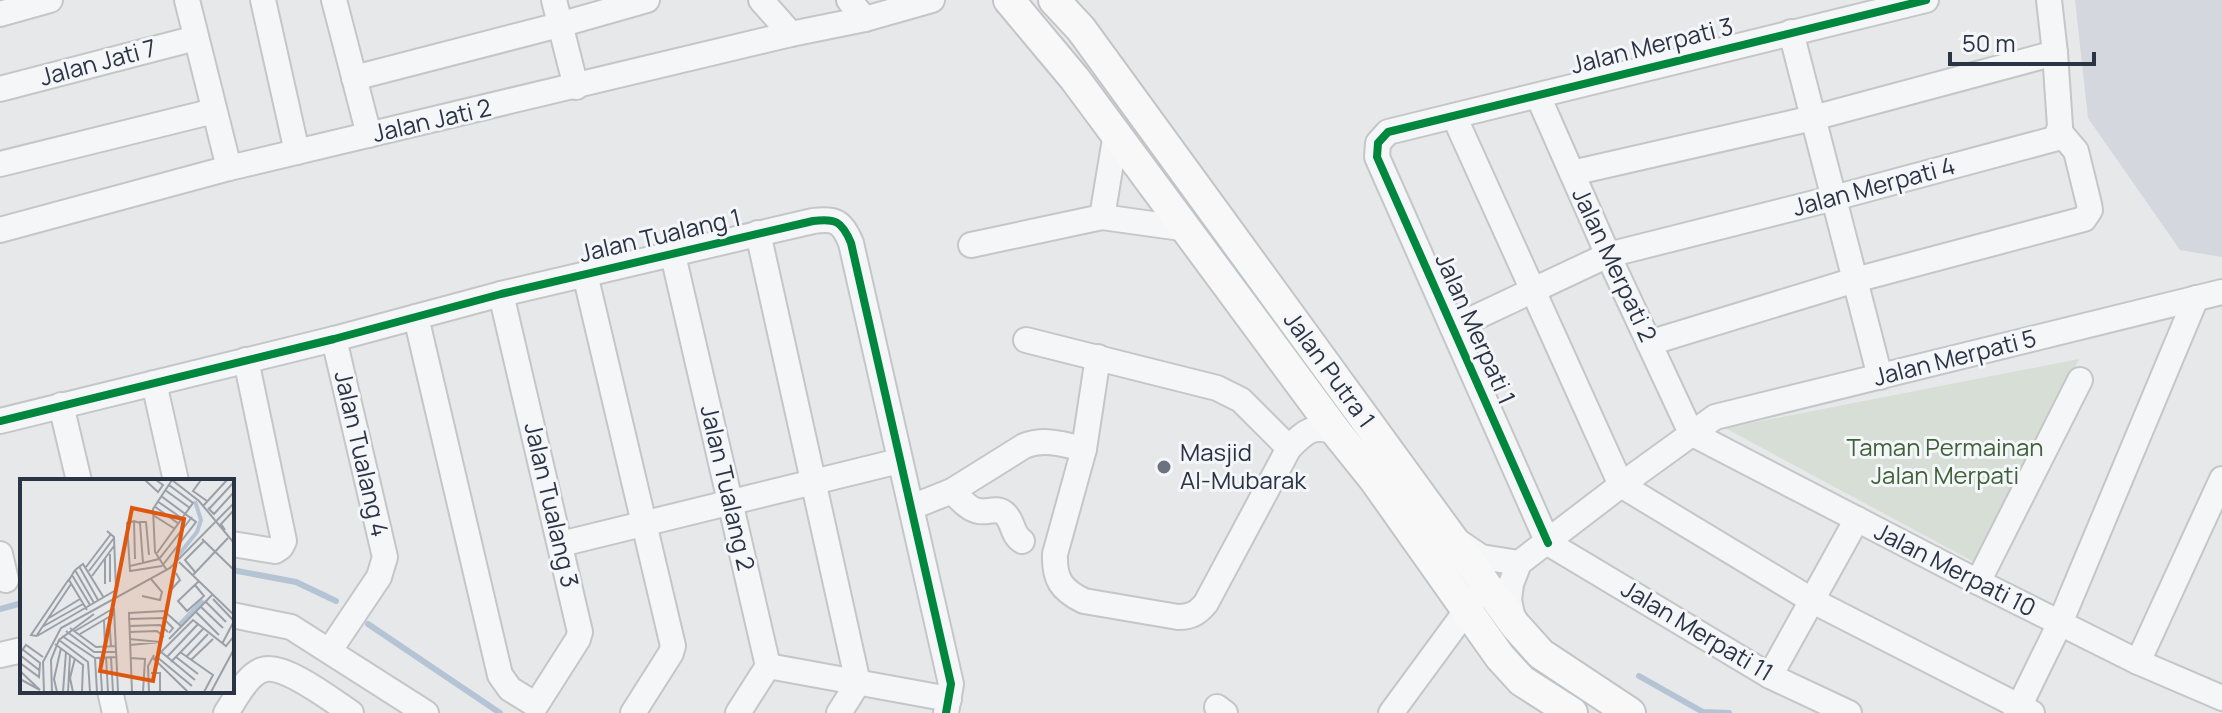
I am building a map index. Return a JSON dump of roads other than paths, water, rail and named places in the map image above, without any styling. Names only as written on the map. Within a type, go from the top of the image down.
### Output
[{"type":"main road","name":"Jalan Putra 1","points":[[1009,0],[1075,79],[1188,229],[1374,479],[1500,657],[1522,681],[1572,713]]},
{"type":"main road","name":"Jalan Putra 1","points":[[1054,0],[1081,29],[1515,625],[1541,654],[1630,713]]},
{"type":"street","points":[[0,14],[50,0]]},
{"type":"street","points":[[187,0],[229,168]]},
{"type":"street","points":[[263,0],[297,152]]},
{"type":"street","points":[[334,0],[369,135]]},
{"type":"street","points":[[554,0],[576,87]]},
{"type":"street","points":[[354,78],[647,0]]},
{"type":"street","points":[[761,0],[791,34]]},
{"type":"street","name":"Jalan Jati 2","points":[[0,230],[229,168],[791,34],[857,9],[932,0]]},
{"type":"street","name":"Jalan Merpati 3","points":[[1388,132],[1926,0]]},
{"type":"street","points":[[1649,343],[1855,280],[2084,219],[2088,215],[2089,204],[2077,154],[2059,131],[2049,0]]},
{"type":"street","points":[[1791,32],[1880,377]]},
{"type":"street","name":"Jalan Jati 7","points":[[0,89],[196,38]]},
{"type":"street","points":[[1572,173],[1813,118],[2055,53]]},
{"type":"street","name":"Jalan Merpati 2","points":[[1538,96],[1691,433]]},
{"type":"street","points":[[0,164],[214,111]]},
{"type":"street","points":[[1454,116],[1621,485],[1813,601],[2022,711],[2196,298]]},
{"type":"street","name":"Jalan Merpati 4","points":[[1453,328],[1608,255],[2050,141],[2059,131]]},
{"type":"street","name":"Jalan Merpati 1","points":[[1388,132],[1378,143],[1377,157],[1548,543]]},
{"type":"street","points":[[1102,217],[1116,133]]},
{"type":"street","points":[[971,245],[1102,217],[1188,229]]},
{"type":"street","name":"Jalan Tualang 1","points":[[0,421],[585,274],[758,233],[827,219],[839,222],[851,243],[912,507],[951,684],[947,706]]},
{"type":"street","points":[[758,233],[858,683],[839,713]]},
{"type":"street","name":"Jalan Tualang 2","points":[[673,255],[768,666]]},
{"type":"street","points":[[585,274],[673,646],[633,713]]},
{"type":"street","name":"Jalan Merpati 5","points":[[1519,563],[1715,417],[2222,292]]},
{"type":"street","name":"Jalan Tualang 3","points":[[416,317],[500,675],[510,689],[536,705],[580,632],[501,294]]},
{"type":"street","name":"Jalan Tualang 4","points":[[330,650],[379,577],[385,557],[334,339]]},
{"type":"street","points":[[1026,340],[1217,388],[1241,400],[1289,448]]},
{"type":"street","points":[[1098,357],[1084,449],[1055,554],[1055,569],[1060,583],[1070,594],[1084,601],[1178,617],[1189,617],[1199,612],[1289,448],[1313,429],[1325,428],[1337,433]]},
{"type":"street","points":[[234,544],[275,551],[284,541],[246,360]]},
{"type":"street","points":[[1978,582],[2080,380]]},
{"type":"street","points":[[154,383],[176,479]]},
{"type":"street","points":[[61,405],[79,479]]},
{"type":"street","name":"Jalan Merpati 10","points":[[1691,433],[2138,662],[2220,692]]},
{"type":"street","points":[[912,507],[952,491],[1035,441],[1084,449]]},
{"type":"street","points":[[561,544],[899,461]]},
{"type":"street","points":[[2138,662],[2222,479]]},
{"type":"street","points":[[952,491],[972,509],[1003,512],[1016,537],[1022,541]]},
{"type":"street","points":[[1770,676],[1857,519]]},
{"type":"street","points":[[1450,535],[1481,557],[1519,563],[1509,600],[1515,625]]},
{"type":"street","name":"Jalan Merpati 11","points":[[1548,543],[1770,676],[1849,713]]},
{"type":"street","points":[[0,554],[9,579]]},
{"type":"street","points":[[1391,713],[1486,585]]},
{"type":"street","points":[[234,615],[291,627],[426,713]]},
{"type":"street","points":[[0,655],[20,650]]},
{"type":"street","points":[[738,713],[768,666],[858,683],[947,706]]},
{"type":"street","points":[[226,713],[251,677],[263,669],[277,669],[294,677],[339,710]]},
{"type":"street","points":[[110,693],[115,713]]},
{"type":"waterway","points":[[234,570],[296,582],[336,601]]},
{"type":"waterway","points":[[0,609],[20,604]]},
{"type":"waterway","points":[[368,624],[500,713]]},
{"type":"waterway","points":[[1639,676],[1703,712],[1729,713]]},
{"type":"place","name":"Masjid Al-Mubarak","points":[[1164,467]]},
{"type":"park label","name":"Taman Permainan Jalan Merpati","points":[[1945,462]]}]
